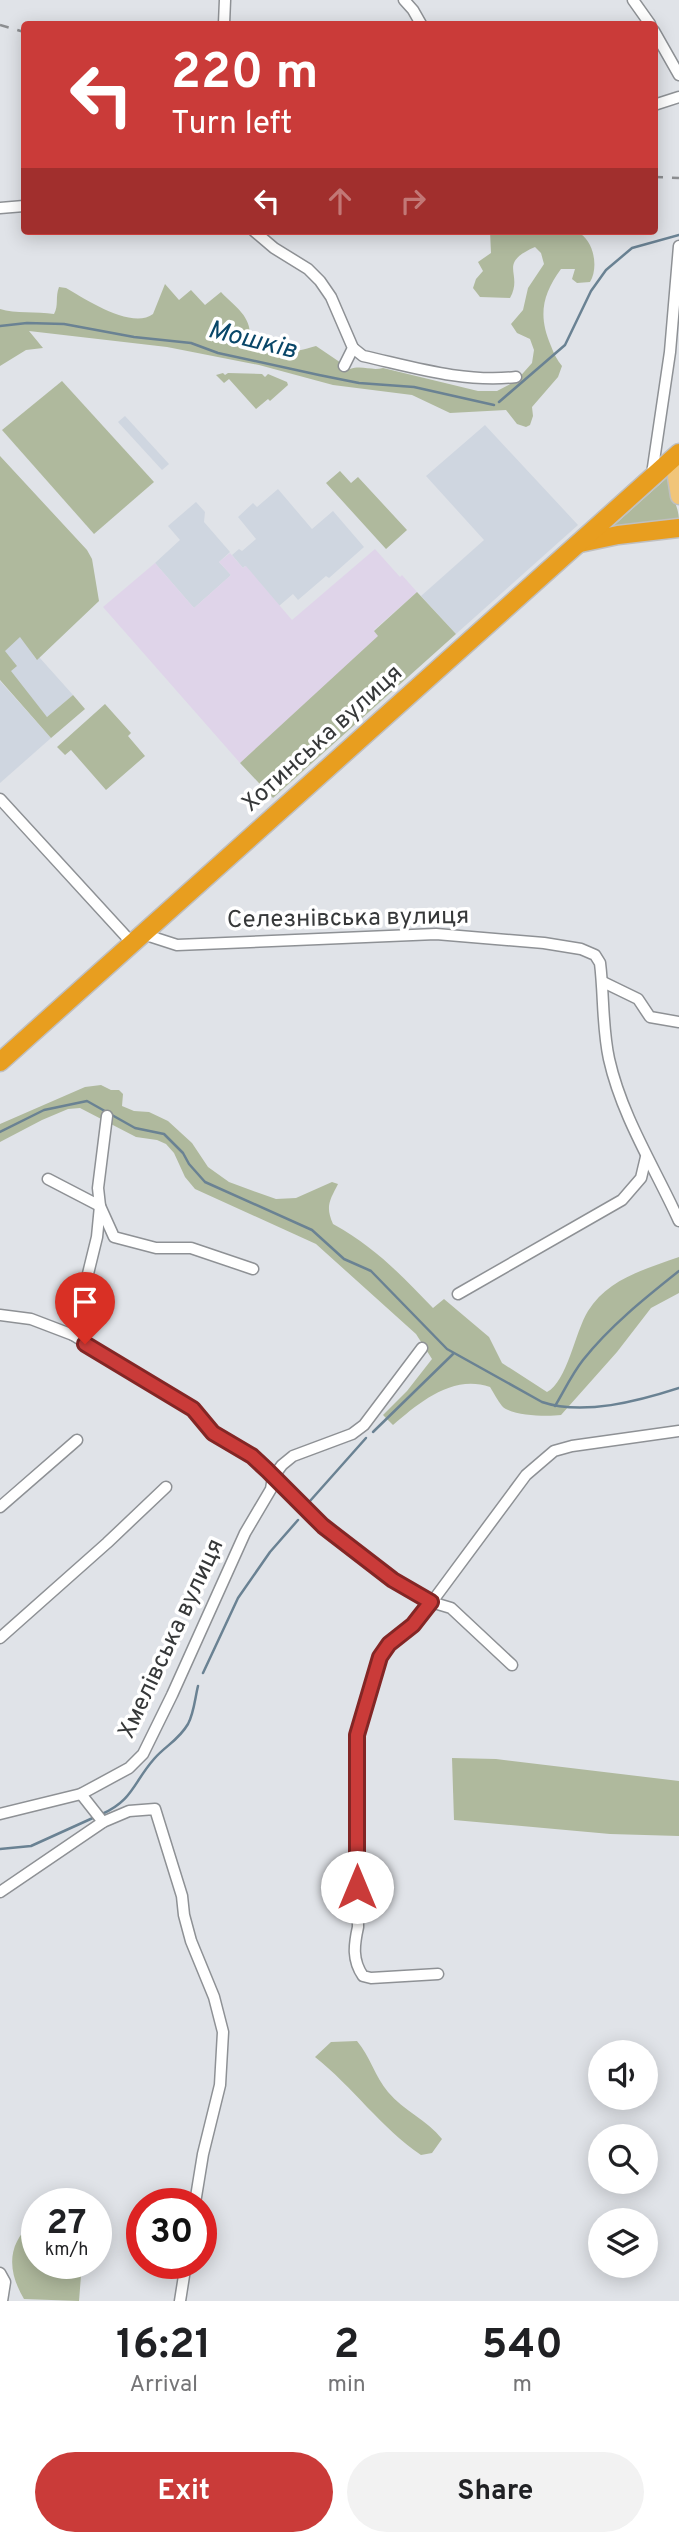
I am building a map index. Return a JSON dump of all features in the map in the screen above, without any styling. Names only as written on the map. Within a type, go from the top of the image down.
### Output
[{"type":"highway","name":"Хотинська вулиця","points":[[0,1062],[676,455]]},
{"type":"highway","points":[[576,544],[618,535],[679,528]]},
{"type":"main road","points":[[676,455],[679,496]]},
{"type":"street","points":[[224,21],[225,0]]},
{"type":"street","points":[[404,0],[419,21]]},
{"type":"street","points":[[632,0],[648,21]]},
{"type":"street","points":[[658,38],[679,75]]},
{"type":"street","points":[[658,104],[679,97]]},
{"type":"street","points":[[0,208],[21,206]]},
{"type":"street","points":[[259,235],[308,269],[320,281],[331,297],[353,348],[363,356],[466,378],[516,377]]},
{"type":"street","points":[[652,476],[670,352],[679,246]]},
{"type":"street","points":[[344,366],[353,348]]},
{"type":"street","points":[[0,799],[137,939]]},
{"type":"street","name":"Селезнівська вулиця","points":[[137,939],[177,945],[436,934],[544,943],[581,949],[595,955],[600,963],[603,982],[604,1034],[610,1062],[627,1113],[646,1157],[679,1221]]},
{"type":"street","points":[[603,982],[638,999],[650,1017],[679,1022]]},
{"type":"street","points":[[72,1335],[97,1237],[100,1206],[98,1188],[107,1116]]},
{"type":"street","points":[[458,1294],[612,1207],[628,1194],[641,1178],[646,1157]]},
{"type":"street","points":[[48,1179],[100,1206],[114,1237],[156,1248],[191,1248],[253,1269]]},
{"type":"street","points":[[0,1315],[31,1319],[72,1335],[193,1409],[213,1433],[252,1456],[323,1526],[393,1580],[431,1602],[451,1608],[512,1665]]},
{"type":"street","points":[[273,1477],[282,1465],[293,1457],[352,1434],[364,1425],[422,1348]]},
{"type":"street","points":[[438,1973],[416,1977],[363,1976],[356,1962],[353,1946],[358,1927],[357,1735],[380,1657],[389,1644],[413,1625],[526,1475],[554,1451],[679,1431]]},
{"type":"street","points":[[0,1507],[77,1440]]},
{"type":"street","name":"Хмелівська вулиця","points":[[0,1814],[81,1794],[129,1768],[143,1754],[245,1533],[271,1489],[273,1477]]},
{"type":"street","points":[[0,1638],[166,1487]]},
{"type":"street","points":[[81,1794],[101,1821]]},
{"type":"street","points":[[0,1892],[101,1821],[128,1811],[155,1810],[183,1896],[184,1914],[191,1941],[214,1997],[223,2032],[220,2085],[197,2188]]},
{"type":"street","points":[[0,2273],[5,2282],[2,2301]]},
{"type":"street","points":[[180,2301],[183,2279]]},
{"type":"shaded area","points":[[125,416],[169,464],[162,470],[118,422]]},
{"type":"shaded area","points":[[485,425],[578,525],[456,634],[421,596],[484,540],[426,476]]},
{"type":"shaded area","points":[[278,489],[312,529],[333,511],[364,547],[329,578],[326,576],[298,600],[293,594],[279,606],[245,566],[243,568],[232,555],[239,549],[242,551],[256,539],[238,517],[253,503],[257,507]]},
{"type":"shaded area","points":[[196,502],[205,512],[204,522],[230,552],[219,562],[231,575],[194,608],[155,563],[180,540],[168,526]]},
{"type":"shaded area","points":[[375,549],[417,592],[374,630],[379,636],[240,763],[103,607],[155,563],[194,608],[231,575],[219,562],[230,553],[243,568],[246,566],[292,620]]},
{"type":"shaded area","points":[[20,636],[36,659],[39,657],[73,695],[47,717],[10,671],[4,651]]},
{"type":"shaded area","points":[[0,681],[51,738],[0,783]]},
{"type":"green space","points":[[490,235],[582,235],[593,254],[594,269],[590,282],[577,283],[572,279],[575,269],[561,269],[546,297],[544,325],[553,352],[562,366],[558,377],[532,407],[533,416],[530,425],[526,427],[517,424],[506,410],[450,413],[412,395],[333,385],[259,365],[167,347],[29,331],[43,348],[26,350],[0,366],[0,309],[54,314],[59,287],[121,316],[144,318],[153,314],[165,284],[179,300],[191,290],[205,305],[221,292],[247,320],[250,333],[246,337],[249,343],[267,349],[297,351],[316,346],[350,369],[383,368],[478,391],[497,391],[516,381],[532,363],[534,350],[530,339],[517,333],[511,324],[523,310],[528,288],[544,264],[541,253],[535,247],[523,253],[514,264],[514,282],[510,298],[480,297],[473,288],[483,271],[478,262],[491,253]]},
{"type":"green space","points":[[262,374],[265,377],[268,374],[287,382],[288,385],[256,409],[229,379],[224,383],[216,375]]},
{"type":"green space","points":[[62,381],[154,482],[94,534],[2,430]]},
{"type":"green space","points":[[0,456],[87,550],[92,559],[99,601],[37,660],[20,637],[5,651],[17,666],[11,671],[47,717],[73,695],[85,709],[51,738],[0,680]]},
{"type":"green space","points":[[340,471],[351,483],[358,477],[407,530],[386,549],[326,483]]},
{"type":"green space","points":[[669,476],[679,521],[611,528]]},
{"type":"green space","points":[[417,592],[456,634],[273,798],[240,763],[378,636],[374,631]]},
{"type":"green space","points":[[105,704],[131,733],[128,736],[145,756],[106,790],[71,750],[65,755],[57,747]]},
{"type":"green space","points":[[101,1085],[111,1090],[119,1090],[123,1094],[122,1106],[134,1111],[149,1112],[168,1121],[192,1143],[208,1167],[229,1182],[276,1199],[296,1198],[332,1182],[338,1184],[330,1203],[329,1212],[333,1224],[375,1252],[433,1308],[444,1299],[489,1337],[502,1363],[547,1392],[560,1378],[588,1311],[606,1291],[628,1276],[679,1257],[679,1293],[651,1308],[617,1352],[561,1415],[539,1416],[513,1412],[502,1406],[490,1387],[462,1384],[425,1400],[393,1425],[383,1415],[407,1391],[432,1359],[416,1334],[316,1244],[195,1189],[166,1144],[136,1137],[80,1108],[68,1109],[42,1120],[0,1142],[0,1124],[85,1087]]},
{"type":"green space","points":[[452,1758],[496,1759],[679,1781],[679,1836],[610,1834],[454,1820]]},
{"type":"green space","points":[[357,2041],[388,2092],[442,2139],[432,2153],[421,2155],[407,2144],[315,2057],[331,2042]]},
{"type":"green space","points":[[21,2236],[21,2279],[81,2279],[79,2301],[24,2299],[13,2269],[12,2259]]},
{"type":"waterway","name":"Мошків","points":[[499,402],[565,345],[591,291],[606,270],[632,248],[679,235]]},
{"type":"waterway","name":"Мошків","points":[[0,326],[27,323],[64,324],[134,337],[191,343],[218,353],[319,375],[359,383],[414,387],[494,405]]},
{"type":"waterway","points":[[0,1132],[44,1110],[87,1101],[135,1128],[164,1134],[183,1153],[205,1182],[312,1230],[344,1259],[371,1271],[447,1349],[542,1402],[575,1408],[593,1407],[629,1402],[679,1388]]},
{"type":"waterway","points":[[555,1406],[575,1371],[593,1348],[628,1313],[679,1271]]},
{"type":"waterway","points":[[373,1432],[453,1354]]},
{"type":"waterway","points":[[310,1501],[366,1438]]},
{"type":"waterway","points":[[203,1673],[238,1598],[270,1552],[298,1520]]},
{"type":"waterway","points":[[102,1814],[127,1797],[154,1759],[184,1730],[192,1715],[198,1686]]},
{"type":"waterway","points":[[0,1849],[31,1846],[95,1817]]},
{"type":"railway","points":[[0,25],[21,31]]},
{"type":"railway","points":[[658,177],[679,178]]},
{"type":"route","points":[[85,1344],[193,1409],[213,1433],[252,1456],[323,1526],[393,1580],[431,1602],[413,1625],[389,1644],[380,1657],[357,1735],[357,1887]]}]
